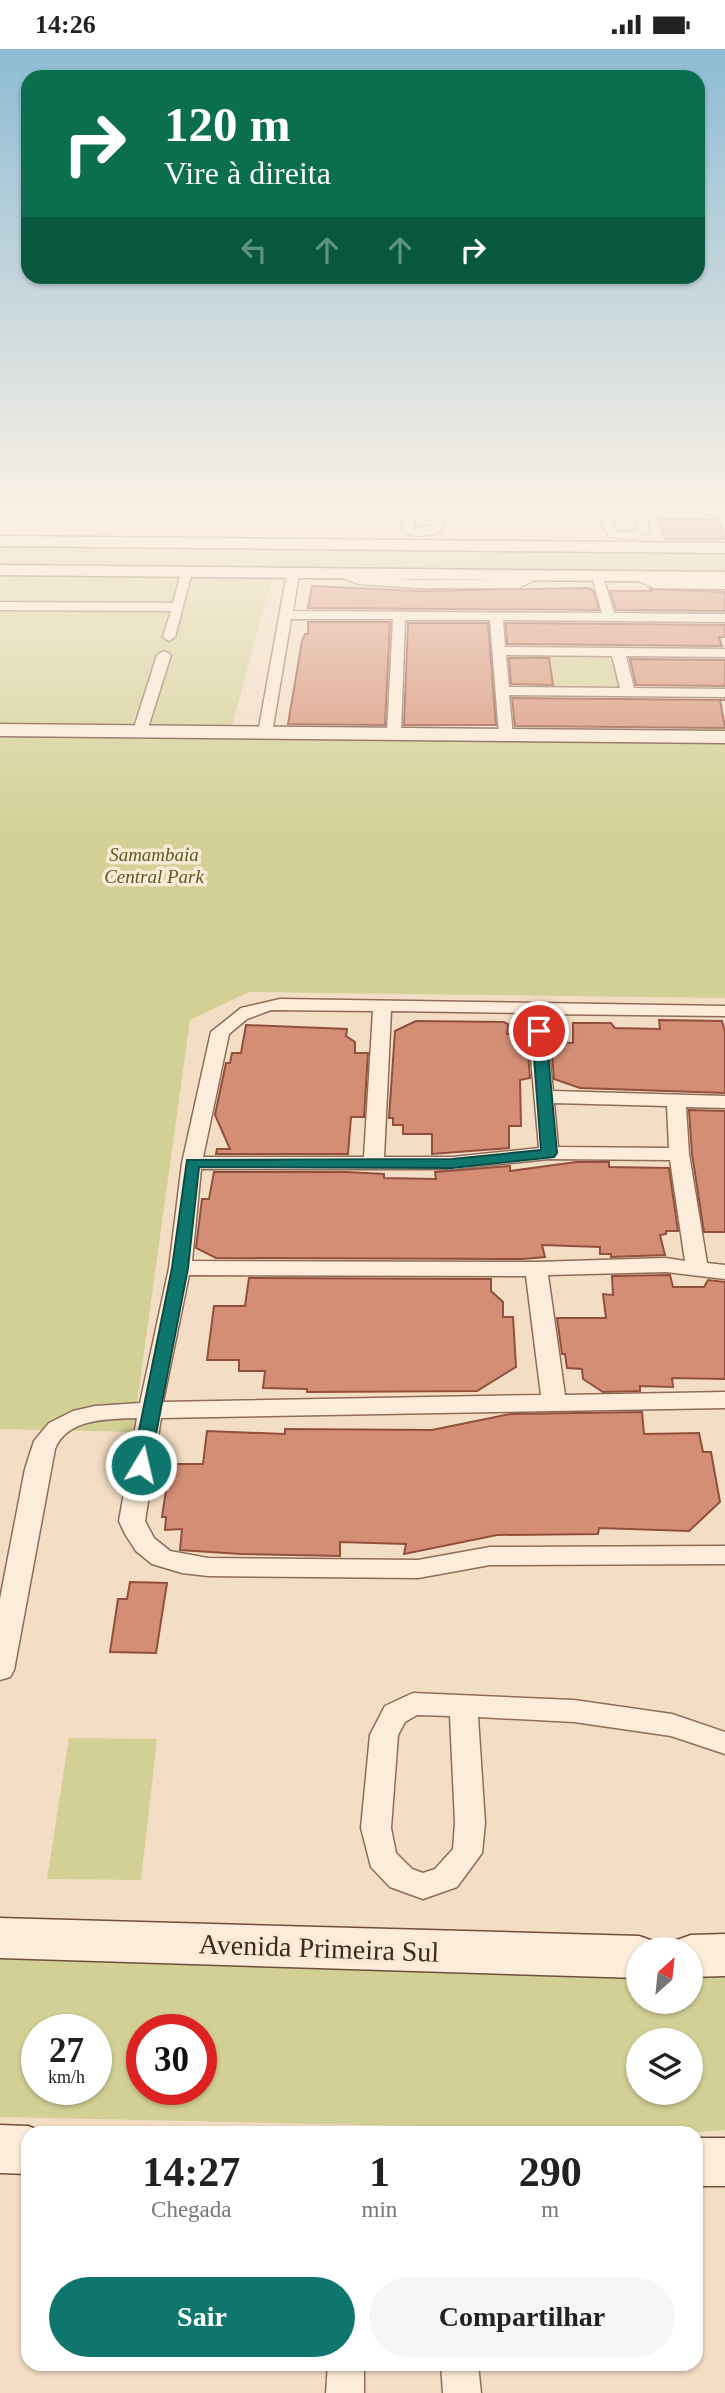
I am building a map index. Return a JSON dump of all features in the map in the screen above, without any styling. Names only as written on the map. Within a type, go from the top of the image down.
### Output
[{"type":"main road","points":[[0,730],[725,737]]},
{"type":"main road","name":"Avenida Primeira Sul","points":[[0,1938],[626,1957]]},
{"type":"main road","points":[[704,1956],[725,1955]]},
{"type":"main road","points":[[0,2149],[21,2150]]},
{"type":"main road","points":[[703,2162],[725,2161]]},
{"type":"street","points":[[169,636],[174,620]]},
{"type":"street","points":[[265,733],[284,620]]},
{"type":"street","points":[[394,733],[399,620]]},
{"type":"street","points":[[496,620],[506,735]]},
{"type":"street","points":[[498,651],[725,653]]},
{"type":"street","points":[[618,652],[628,692]]},
{"type":"street","points":[[140,731],[164,655]]},
{"type":"street","points":[[502,691],[725,693]]},
{"type":"street","points":[[725,1011],[262,1005],[234,1019],[220,1032],[192,1163],[180,1268],[150,1410],[131,1521],[147,1549],[162,1560],[179,1565],[418,1569],[490,1556],[725,1555]]},
{"type":"street","points":[[374,1164],[382,1006]]},
{"type":"street","points":[[537,1009],[549,1153]]},
{"type":"street","points":[[545,1097],[725,1102]]},
{"type":"street","points":[[676,1101],[679,1154],[697,1268]]},
{"type":"street","points":[[192,1163],[452,1163],[549,1153],[679,1154]]},
{"type":"street","points":[[180,1268],[536,1269],[615,1264],[725,1272]]},
{"type":"street","points":[[536,1269],[554,1403]]},
{"type":"street","points":[[0,1670],[37,1469],[46,1439],[59,1426],[97,1413],[150,1410],[725,1400]]},
{"type":"street","points":[[463,1706],[470,1823],[467,1853],[446,1878],[423,1886],[401,1878],[382,1858],[376,1828],[384,1735],[395,1714],[413,1704],[463,1706],[586,1713],[672,1725],[725,1743]]},
{"type":"street","points":[[345,2393],[346,2371]]},
{"type":"street","points":[[460,2371],[462,2393]]},
{"type":"green space","name":"Samambaia Central Park","points":[[0,620],[260,620],[231,730],[725,735],[725,998],[249,992],[190,1020],[133,1432],[0,1429]]},
{"type":"green space","points":[[502,652],[612,652],[618,688],[504,687]]},
{"type":"green space","points":[[69,1738],[157,1739],[141,1880],[47,1879]]},
{"type":"green space","points":[[0,1954],[626,1969],[626,2014],[704,2014],[704,1969],[725,1968],[725,2130],[703,2132],[703,2126],[421,2126],[0,2117]]},
{"type":"building","points":[[308,622],[390,622],[385,725],[288,724],[302,641],[305,634],[308,634]]},
{"type":"building","points":[[408,623],[488,623],[496,725],[404,725]]},
{"type":"building","points":[[506,623],[725,625],[725,637],[719,637],[722,646],[507,644]]},
{"type":"building","points":[[509,658],[549,658],[553,685],[511,684]]},
{"type":"building","points":[[630,659],[725,660],[725,686],[636,685]]},
{"type":"building","points":[[512,698],[725,700],[720,700],[725,728],[515,726]]},
{"type":"building","points":[[659,1020],[722,1021],[725,1032],[725,1093],[580,1088],[554,1079],[551,1042],[573,1043],[573,1023],[611,1023],[615,1028],[660,1029]]},
{"type":"building","points":[[416,1021],[504,1022],[508,1024],[507,1034],[516,1034],[516,1042],[527,1042],[530,1078],[520,1080],[521,1126],[509,1126],[509,1148],[432,1154],[432,1134],[403,1134],[403,1125],[393,1125],[393,1118],[389,1118],[395,1031]]},
{"type":"building","points":[[246,1025],[347,1029],[346,1036],[355,1042],[355,1053],[368,1053],[364,1117],[351,1117],[348,1154],[216,1154],[217,1149],[230,1149],[215,1115],[226,1063],[230,1063],[232,1053],[241,1053]]},
{"type":"building","points":[[689,1110],[725,1111],[725,1232],[704,1232],[692,1154]]},
{"type":"building","points":[[576,1162],[609,1162],[609,1167],[669,1168],[678,1231],[666,1231],[666,1234],[660,1235],[665,1255],[611,1257],[611,1254],[600,1254],[600,1247],[542,1245],[545,1257],[523,1259],[216,1258],[196,1248],[202,1199],[209,1199],[214,1172],[346,1172],[384,1174],[384,1178],[436,1179],[435,1172],[510,1166],[510,1171]]},
{"type":"building","points":[[670,1275],[673,1287],[704,1287],[708,1280],[725,1282],[725,1379],[672,1378],[673,1387],[640,1386],[640,1391],[603,1392],[583,1379],[582,1369],[567,1368],[565,1354],[562,1354],[557,1318],[606,1318],[603,1294],[613,1295],[612,1276]]},
{"type":"building","points":[[249,1278],[491,1279],[491,1291],[503,1302],[503,1317],[513,1317],[516,1367],[477,1391],[307,1392],[307,1389],[263,1388],[265,1371],[239,1371],[239,1360],[207,1360],[214,1306],[245,1306]]},
{"type":"building","points":[[642,1412],[644,1434],[699,1433],[703,1452],[711,1452],[720,1502],[689,1531],[599,1528],[598,1534],[497,1535],[404,1554],[406,1544],[340,1542],[340,1556],[180,1550],[182,1529],[165,1530],[166,1517],[162,1517],[170,1464],[203,1464],[207,1431],[285,1434],[285,1429],[432,1430],[510,1414]]},
{"type":"building","points":[[130,1582],[167,1583],[156,1653],[110,1652],[118,1599],[127,1599]]},
{"type":"route","points":[[141,1465],[180,1268],[192,1163],[452,1163],[549,1153],[539,1031]]}]
